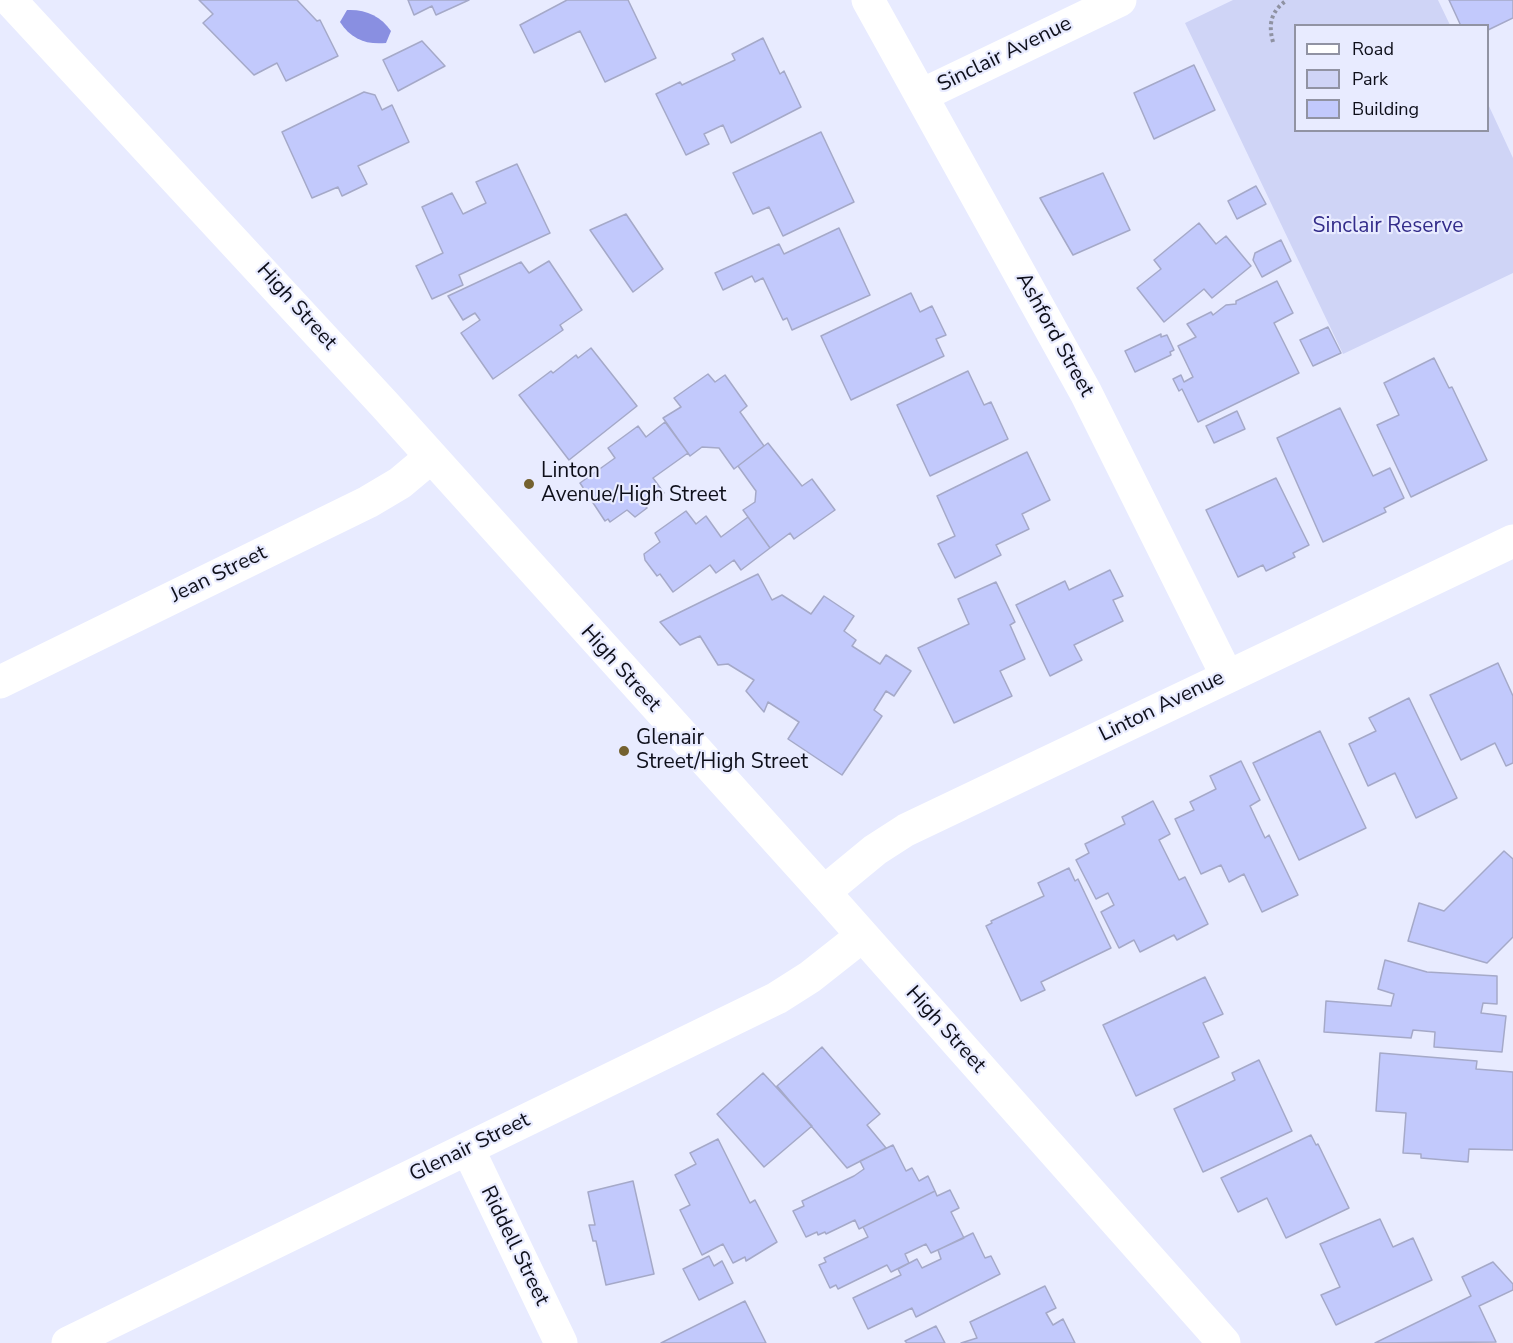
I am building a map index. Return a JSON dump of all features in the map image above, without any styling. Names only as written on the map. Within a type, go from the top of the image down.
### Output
[{"type":"street","name":"High Street","points":[[10,0],[288,298],[824,892],[1224,1343]]},
{"type":"street","name":"Ashford Street","points":[[868,0],[1086,393],[1227,676]]},
{"type":"street","name":"Sinclair Avenue","points":[[922,95],[1120,0]]},
{"type":"street","name":"Jean Street","points":[[0,682],[376,498],[400,483],[431,457]]},
{"type":"street","name":"Linton Avenue","points":[[824,892],[874,850],[906,830],[1513,541]]},
{"type":"street","name":"Glenair Street","points":[[68,1343],[777,998],[810,977],[862,936]]},
{"type":"street","name":"Riddell Street","points":[[468,1149],[561,1343]]},
{"type":"path","points":[[1273,42],[1270,18],[1287,0]]},
{"type":"green space","name":"Sinclair Reserve","points":[[1233,0],[1438,0],[1450,24],[1294,24],[1294,132],[1489,132],[1489,106],[1513,158],[1513,273],[1343,354],[1185,23]]},
{"type":"water","points":[[347,10],[366,12],[382,21],[391,31],[386,43],[366,42],[349,33],[340,22]]},
{"type":"building","points":[[199,0],[297,0],[317,21],[320,20],[338,56],[286,81],[277,63],[254,75],[203,23],[213,14]]},
{"type":"building","points":[[408,0],[469,0],[436,15],[432,6],[414,15]]},
{"type":"building","points":[[567,0],[628,0],[656,58],[605,82],[580,31],[534,53],[520,25]]},
{"type":"building","points":[[1449,0],[1513,0],[1513,18],[1489,30],[1489,24],[1460,24]]},
{"type":"building","points":[[763,38],[780,74],[784,71],[801,107],[731,143],[723,125],[704,134],[709,144],[686,155],[656,94],[680,82],[682,85],[735,60],[732,54]]},
{"type":"building","points":[[422,41],[445,66],[398,91],[383,60]]},
{"type":"building","points":[[1194,65],[1215,110],[1154,139],[1134,93]]},
{"type":"building","points":[[364,92],[375,95],[382,110],[392,105],[409,142],[358,166],[367,184],[342,196],[338,187],[312,198],[282,132]]},
{"type":"building","points":[[821,132],[854,202],[783,236],[769,207],[753,214],[733,173]]},
{"type":"building","points":[[517,164],[550,233],[459,275],[463,285],[432,299],[416,266],[443,253],[422,207],[452,193],[463,214],[486,203],[476,182]]},
{"type":"building","points":[[1103,173],[1130,230],[1073,255],[1040,198]]},
{"type":"building","points":[[1256,186],[1266,204],[1237,219],[1228,201]]},
{"type":"building","points":[[626,214],[663,269],[633,292],[590,230]]},
{"type":"building","points":[[1199,223],[1216,244],[1226,236],[1251,266],[1212,298],[1204,289],[1164,322],[1137,288],[1161,269],[1154,260]]},
{"type":"building","points":[[839,228],[870,295],[792,330],[787,318],[783,320],[763,278],[755,282],[752,276],[723,290],[715,273],[779,244],[784,254]]},
{"type":"building","points":[[1281,240],[1291,261],[1262,277],[1253,260],[1255,253]]},
{"type":"building","points":[[549,261],[582,310],[560,325],[563,330],[493,379],[461,333],[480,320],[475,313],[463,320],[448,296],[521,262],[529,273]]},
{"type":"building","points":[[1277,281],[1293,313],[1274,323],[1299,373],[1198,422],[1182,389],[1179,391],[1173,379],[1181,375],[1184,382],[1193,377],[1178,346],[1196,337],[1187,324],[1211,312],[1213,315],[1226,305],[1236,304],[1236,301]]},
{"type":"building","points":[[911,293],[920,312],[932,306],[946,335],[936,339],[944,356],[851,400],[821,336]]},
{"type":"building","points":[[1328,327],[1341,353],[1313,366],[1300,340]]},
{"type":"building","points":[[1161,334],[1161,337],[1167,335],[1174,350],[1170,352],[1171,355],[1135,372],[1125,351]]},
{"type":"building","points":[[591,348],[637,406],[569,460],[519,395],[551,371],[553,373],[576,355],[578,358]]},
{"type":"building","points":[[1434,358],[1449,388],[1452,387],[1487,460],[1411,497],[1377,425],[1399,415],[1384,383]]},
{"type":"building","points":[[968,371],[984,405],[991,402],[1008,439],[930,476],[897,405]]},
{"type":"building","points":[[708,374],[715,382],[725,375],[747,406],[740,412],[764,446],[734,469],[719,448],[702,447],[690,456],[663,418],[681,407],[674,398]]},
{"type":"building","points":[[1340,408],[1373,476],[1390,468],[1404,498],[1384,508],[1386,512],[1323,542],[1277,438]]},
{"type":"building","points":[[1237,411],[1245,429],[1214,443],[1206,426]]},
{"type":"building","points":[[665,422],[688,453],[653,478],[664,493],[645,506],[647,508],[635,517],[627,510],[610,522],[608,519],[605,521],[580,483],[615,458],[608,448],[638,426],[646,437]]},
{"type":"building","points":[[768,443],[802,486],[812,479],[835,510],[794,539],[790,533],[770,548],[743,510],[755,502],[756,491],[738,466]]},
{"type":"building","points":[[1027,452],[1050,500],[1022,514],[1029,529],[996,545],[1001,555],[955,578],[938,544],[955,536],[937,496]]},
{"type":"building","points":[[1276,478],[1309,545],[1293,553],[1295,557],[1266,571],[1263,565],[1238,577],[1206,510]]},
{"type":"building","points":[[686,511],[696,524],[706,516],[721,537],[748,517],[770,548],[741,570],[734,560],[716,573],[710,565],[673,592],[660,574],[657,576],[645,560],[644,554],[660,542],[655,533]]},
{"type":"building","points":[[1110,570],[1123,596],[1113,600],[1123,621],[1074,645],[1082,660],[1050,676],[1016,605],[1065,581],[1069,590]]},
{"type":"building","points":[[758,574],[772,600],[782,595],[811,614],[824,596],[854,616],[844,631],[856,640],[852,646],[880,664],[886,655],[911,671],[894,696],[886,691],[874,710],[882,716],[842,775],[788,739],[799,722],[768,702],[764,712],[746,691],[754,680],[728,664],[718,665],[700,636],[680,645],[660,622]]},
{"type":"building","points":[[996,582],[1015,622],[1010,625],[1025,659],[1000,671],[1012,696],[954,723],[918,648],[969,624],[958,599]]},
{"type":"building","points":[[1498,663],[1513,696],[1513,763],[1506,766],[1495,743],[1461,760],[1430,695]]},
{"type":"building","points":[[1409,698],[1457,798],[1416,818],[1395,773],[1368,786],[1349,744],[1376,731],[1369,718]]},
{"type":"building","points":[[1320,731],[1366,828],[1299,860],[1253,763]]},
{"type":"building","points":[[1241,761],[1260,800],[1250,806],[1265,838],[1269,835],[1298,895],[1262,912],[1244,874],[1229,882],[1221,865],[1201,874],[1175,819],[1194,810],[1190,802],[1216,789],[1210,776]]},
{"type":"building","points":[[1153,801],[1170,834],[1159,840],[1179,880],[1185,877],[1208,924],[1177,940],[1174,935],[1140,952],[1134,940],[1119,948],[1101,912],[1114,905],[1108,893],[1096,899],[1076,860],[1089,853],[1085,844],[1125,824],[1122,817]]},
{"type":"building","points":[[1504,851],[1513,859],[1513,937],[1487,963],[1408,941],[1419,903],[1444,911]]},
{"type":"building","points":[[1069,868],[1075,881],[1078,879],[1111,948],[1041,982],[1045,990],[1021,1001],[986,926],[992,923],[991,921],[1044,896],[1038,883]]},
{"type":"building","points":[[1385,960],[1427,972],[1497,976],[1497,1004],[1483,1003],[1481,1013],[1506,1016],[1502,1052],[1434,1047],[1435,1032],[1413,1030],[1411,1038],[1324,1032],[1326,1001],[1391,1006],[1394,994],[1378,989]]},
{"type":"building","points":[[1205,977],[1223,1014],[1203,1023],[1219,1057],[1136,1096],[1103,1025]]},
{"type":"building","points":[[822,1047],[880,1114],[867,1125],[886,1148],[847,1168],[777,1086]]},
{"type":"building","points":[[1380,1053],[1477,1061],[1476,1069],[1513,1072],[1513,1150],[1469,1149],[1468,1162],[1421,1158],[1421,1154],[1403,1153],[1406,1113],[1376,1111]]},
{"type":"building","points":[[1259,1060],[1292,1131],[1203,1172],[1174,1109],[1235,1080],[1232,1073]]},
{"type":"building","points":[[763,1073],[812,1126],[764,1167],[717,1114]]},
{"type":"building","points":[[1311,1135],[1316,1145],[1318,1144],[1349,1208],[1286,1238],[1267,1198],[1238,1212],[1221,1178]]},
{"type":"building","points":[[718,1139],[750,1203],[755,1200],[777,1242],[746,1261],[745,1257],[733,1263],[723,1244],[702,1255],[680,1210],[690,1205],[675,1175],[696,1164],[690,1153]]},
{"type":"building","points":[[893,1145],[906,1171],[912,1168],[919,1181],[928,1176],[935,1191],[859,1229],[855,1220],[826,1234],[825,1232],[818,1235],[817,1232],[806,1237],[793,1211],[804,1206],[802,1201],[854,1176],[864,1169],[860,1161]]},
{"type":"building","points":[[633,1181],[654,1274],[606,1285],[596,1241],[593,1241],[589,1225],[595,1225],[588,1192]]},
{"type":"building","points":[[950,1190],[959,1208],[951,1212],[964,1238],[931,1253],[926,1244],[905,1254],[909,1263],[891,1272],[887,1265],[838,1289],[836,1285],[830,1288],[819,1265],[826,1262],[824,1258],[868,1237],[863,1227],[935,1191],[937,1196]]},
{"type":"building","points":[[1380,1219],[1393,1247],[1413,1238],[1432,1280],[1336,1325],[1321,1295],[1340,1287],[1320,1244]]},
{"type":"building","points":[[973,1233],[985,1258],[991,1256],[1000,1274],[916,1317],[912,1308],[868,1329],[853,1298],[901,1275],[898,1269],[917,1259],[922,1268],[941,1259],[938,1250]]},
{"type":"building","points":[[709,1256],[714,1266],[722,1261],[733,1283],[699,1300],[683,1269]]},
{"type":"building","points":[[1493,1262],[1513,1284],[1513,1290],[1479,1306],[1496,1342],[1375,1343],[1471,1296],[1462,1277]]},
{"type":"building","points":[[1045,1286],[1056,1308],[1046,1313],[1053,1325],[1063,1319],[1075,1343],[961,1343],[977,1338],[970,1322]]},
{"type":"building","points":[[745,1301],[766,1343],[661,1343]]},
{"type":"building","points":[[936,1326],[945,1343],[907,1343],[905,1341]]},
{"type":"place","name":"Linton Avenue/High Street","points":[[529,484]]},
{"type":"place","name":"Glenair Street/High Street","points":[[624,751]]}]
